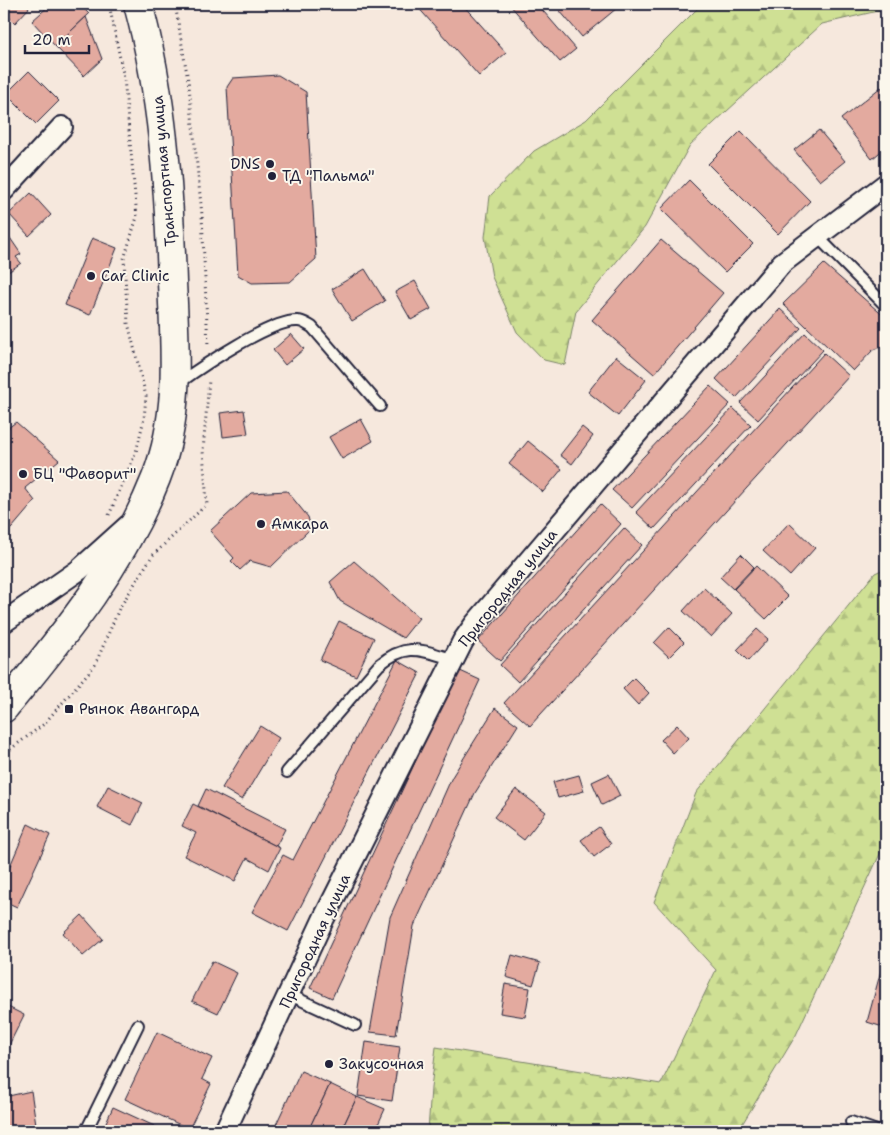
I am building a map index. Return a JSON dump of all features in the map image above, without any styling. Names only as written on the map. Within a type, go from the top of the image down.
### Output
[{"type":"main road","name":"Транспортная улица","points":[[4,708],[62,639],[121,552],[140,515],[167,443],[176,386],[170,216],[161,115],[151,52],[138,4]]},
{"type":"street","points":[[4,190],[62,127]]},
{"type":"street","name":"Пригородная улица","points":[[225,1131],[290,995],[324,918],[452,659],[475,624],[782,263],[886,184]]},
{"type":"street","name":"Транспортная улица","points":[[4,622],[79,570],[140,515]]},
{"type":"lane","points":[[818,237],[886,306]]},
{"type":"lane","points":[[176,386],[208,362],[279,324],[299,321],[312,327],[380,406]]},
{"type":"lane","points":[[287,772],[379,665],[394,653],[415,648],[452,659]]},
{"type":"lane","points":[[290,995],[355,1025]]},
{"type":"lane","points":[[86,1131],[138,1025]]},
{"type":"lane","points":[[851,1122],[877,1131]]},
{"type":"path","points":[[107,518],[136,452],[144,419],[146,396],[128,323],[124,258],[137,218],[124,78],[109,4]]},
{"type":"path","points":[[175,4],[189,86],[202,215]]},
{"type":"green space","points":[[702,4],[886,4],[886,9],[822,24],[690,145],[645,227],[576,311],[565,365],[544,360],[517,332],[492,277],[485,237],[490,196],[534,151],[586,120]]},
{"type":"green space","points":[[886,568],[886,841],[796,1035],[738,1131],[428,1131],[436,1047],[661,1084],[716,970],[654,902],[696,793],[875,573]]},
{"type":"building","points":[[4,4],[26,4],[29,8],[15,23],[4,12]]},
{"type":"building","points":[[51,4],[79,4],[89,14],[55,46],[32,21]]},
{"type":"building","points":[[415,4],[462,4],[506,53],[479,76]]},
{"type":"building","points":[[509,4],[537,4],[576,49],[560,62]]},
{"type":"building","points":[[554,4],[613,4],[617,8],[582,37]]},
{"type":"building","points":[[86,17],[102,59],[84,76],[55,46]]},
{"type":"building","points":[[29,71],[59,101],[36,124],[6,94]]},
{"type":"building","name":"ТД \"Пальма\"","points":[[278,75],[306,92],[316,259],[290,282],[252,283],[238,275],[227,87],[233,78]]},
{"type":"building","points":[[881,87],[886,95],[886,147],[872,159],[841,119]]},
{"type":"building","points":[[819,130],[845,161],[820,181],[794,150]]},
{"type":"building","points":[[741,131],[810,201],[778,234],[708,164]]},
{"type":"building","points":[[689,180],[753,244],[725,272],[661,209]]},
{"type":"building","points":[[31,193],[51,215],[29,236],[9,214]]},
{"type":"building","points":[[6,232],[21,254],[16,257],[21,263],[4,275]]},
{"type":"building","name":"Car Clinic","points":[[92,238],[117,248],[90,315],[65,305]]},
{"type":"building","points":[[661,240],[723,293],[654,374],[592,320]]},
{"type":"building","points":[[824,264],[886,318],[886,345],[873,350],[853,371],[783,304]]},
{"type":"building","points":[[365,269],[385,301],[352,321],[332,289]]},
{"type":"building","points":[[415,281],[431,309],[411,320],[395,292]]},
{"type":"building","points":[[780,309],[801,328],[736,398],[716,379]]},
{"type":"building","points":[[805,333],[823,350],[758,420],[740,403]]},
{"type":"building","points":[[291,334],[304,349],[285,365],[273,350]]},
{"type":"building","points":[[824,353],[849,376],[530,726],[504,703]]},
{"type":"building","points":[[616,356],[646,380],[618,416],[588,392]]},
{"type":"building","points":[[710,386],[730,404],[632,508],[612,490]]},
{"type":"building","points":[[733,408],[751,425],[654,529],[636,512]]},
{"type":"building","points":[[244,410],[248,434],[223,437],[220,413]]},
{"type":"building","points":[[361,419],[373,441],[342,459],[329,437]]},
{"type":"building","name":"БЦ \"Фаворит\"","points":[[16,422],[59,460],[25,488],[35,501],[12,528],[4,534],[4,431]]},
{"type":"building","points":[[582,427],[593,436],[572,464],[560,455]]},
{"type":"building","points":[[528,441],[562,469],[543,492],[509,464]]},
{"type":"building","points":[[287,491],[308,517],[311,528],[271,567],[250,561],[240,570],[231,561],[234,558],[210,531],[251,493]]},
{"type":"building","points":[[600,504],[621,524],[500,661],[478,641]]},
{"type":"building","points":[[789,523],[815,548],[790,576],[763,551]]},
{"type":"building","points":[[624,528],[642,545],[518,682],[500,665]]},
{"type":"building","points":[[741,554],[754,567],[733,589],[720,577]]},
{"type":"building","points":[[354,561],[419,618],[403,638],[340,601],[330,582]]},
{"type":"building","points":[[756,566],[788,597],[766,619],[734,589]]},
{"type":"building","points":[[704,588],[732,614],[711,637],[683,611]]},
{"type":"building","points":[[339,621],[374,638],[356,676],[320,660]]},
{"type":"building","points":[[669,627],[684,642],[669,657],[654,643]]},
{"type":"building","points":[[757,629],[768,639],[748,661],[737,650]]},
{"type":"building","points":[[397,660],[420,673],[288,931],[252,912],[283,855],[293,860]]},
{"type":"building","points":[[458,670],[480,680],[332,998],[310,988]]},
{"type":"building","points":[[634,678],[649,693],[638,705],[623,689]]},
{"type":"building","points":[[495,708],[518,725],[475,793],[414,926],[396,1035],[370,1032],[390,917],[452,777]]},
{"type":"building","points":[[677,725],[689,738],[673,753],[661,740]]},
{"type":"building","points":[[260,726],[279,738],[242,800],[222,788]]},
{"type":"building","points":[[609,774],[620,796],[602,805],[592,782]]},
{"type":"building","points":[[579,775],[584,791],[558,798],[553,782]]},
{"type":"building","points":[[108,786],[143,803],[132,825],[97,807]]},
{"type":"building","points":[[206,789],[285,829],[276,846],[198,806]]},
{"type":"building","points":[[516,789],[546,812],[524,840],[494,817]]},
{"type":"building","points":[[193,804],[280,848],[269,870],[247,858],[235,881],[184,856],[196,833],[182,826]]},
{"type":"building","points":[[28,824],[50,835],[17,907],[4,901],[4,880]]},
{"type":"building","points":[[599,827],[611,844],[594,857],[581,840]]},
{"type":"building","points":[[82,915],[103,939],[83,956],[63,933]]},
{"type":"building","points":[[886,952],[886,1028],[867,1022]]},
{"type":"building","points":[[512,955],[540,963],[533,985],[506,977]]},
{"type":"building","points":[[212,961],[237,973],[218,1013],[192,1001]]},
{"type":"building","points":[[505,984],[530,988],[525,1017],[500,1013]]},
{"type":"building","points":[[4,1005],[24,1015],[7,1049],[4,1047]]},
{"type":"building","points":[[157,1032],[212,1058],[202,1079],[211,1084],[189,1129],[125,1099]]},
{"type":"building","points":[[366,1042],[400,1047],[392,1101],[358,1096]]},
{"type":"building","points":[[301,1071],[330,1084],[308,1131],[273,1131]]},
{"type":"building","points":[[330,1084],[357,1097],[341,1131],[308,1131]]},
{"type":"building","points":[[31,1091],[37,1131],[4,1131],[4,1097]]},
{"type":"building","points":[[357,1097],[385,1109],[375,1131],[341,1131]]},
{"type":"building","points":[[113,1107],[165,1131],[102,1131]]},
{"type":"place","name":"DNS","points":[[270,164]]},
{"type":"place","name":"ТД \"Пальма\"","points":[[272,176]]},
{"type":"place","name":"Car Clinic","points":[[91,276]]},
{"type":"place","name":"БЦ \"Фаворит\"","points":[[23,474]]},
{"type":"place","name":"Амкара","points":[[261,524]]},
{"type":"place","name":"Рынок Авангард","points":[[69,709]]},
{"type":"place","name":"Закусочная","points":[[329,1064]]}]
